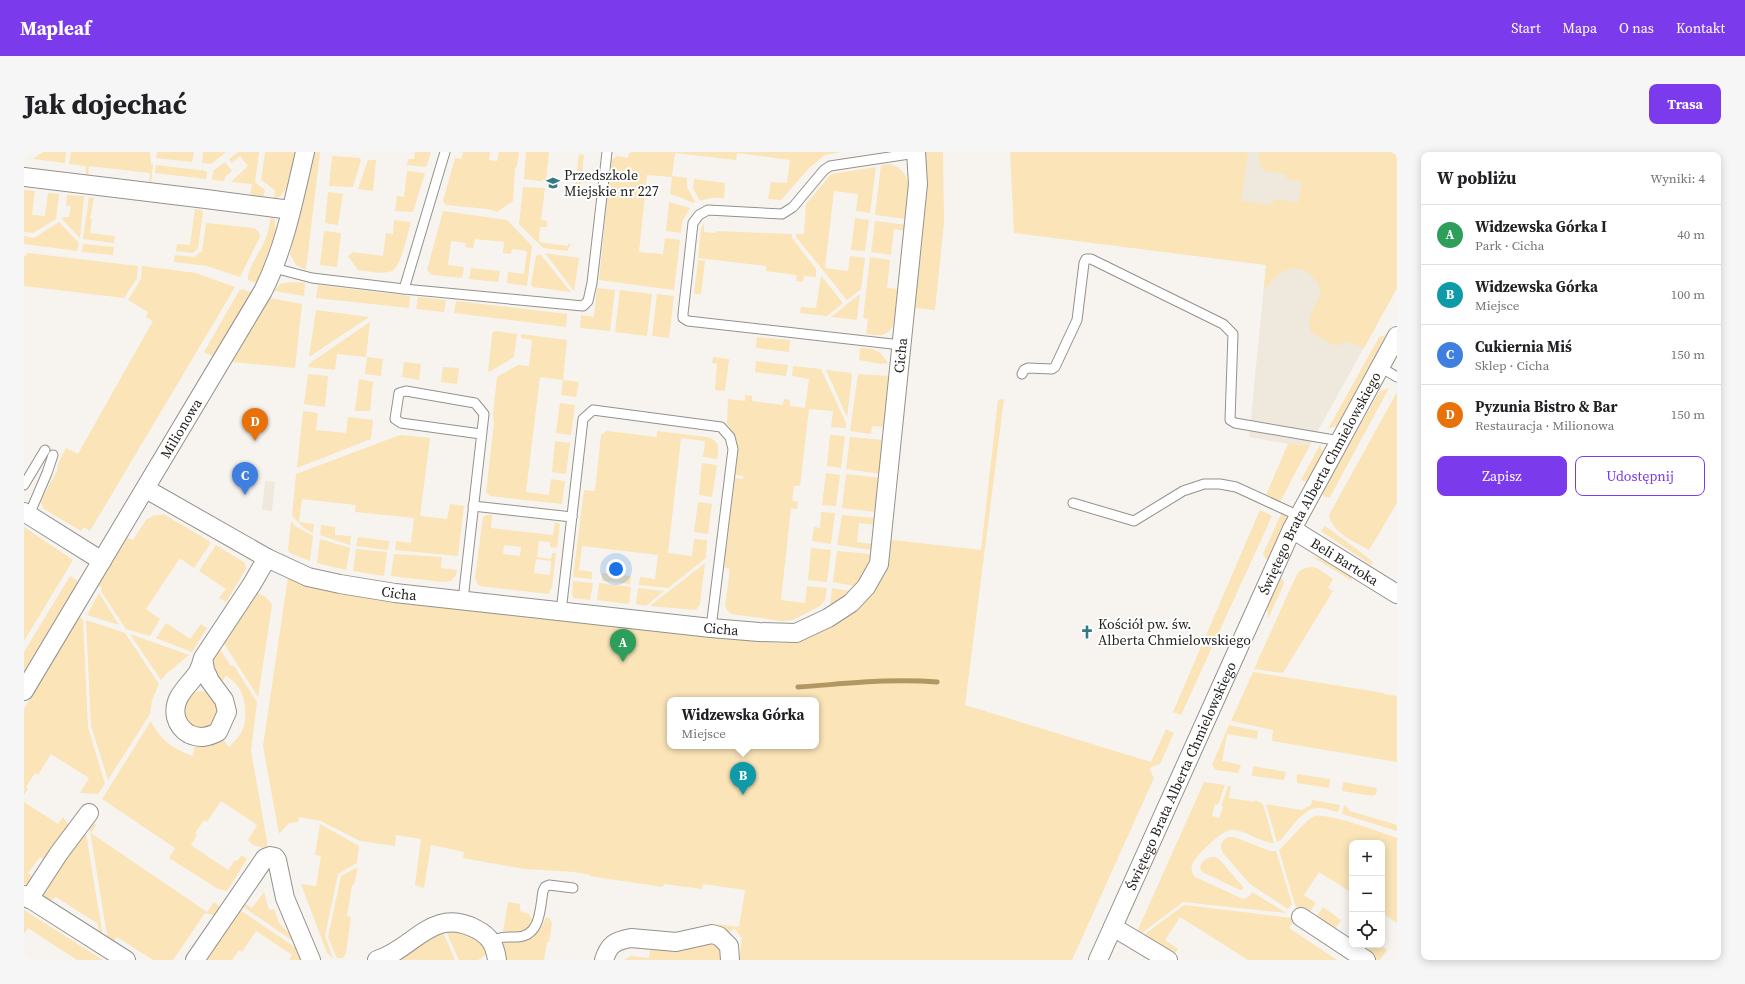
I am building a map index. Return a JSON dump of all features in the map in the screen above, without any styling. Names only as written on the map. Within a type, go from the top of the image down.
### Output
[{"type":"street","name":"Milionowa","points":[[24,691],[250,314],[274,268],[291,210],[304,152]]},
{"type":"street","name":"Cicha","points":[[146,489],[267,558],[308,577],[395,593],[711,628],[796,633],[828,618],[851,603],[866,587],[879,564],[918,184],[916,152]]},
{"type":"street","points":[[24,177],[291,210]]},
{"type":"street","name":"Świętego Brata Alberta Chmielowskiego","points":[[1098,960],[1296,522],[1397,336]]},
{"type":"street","points":[[26,513],[102,561]]},
{"type":"street","name":"Beli Bartoka","points":[[1296,522],[1397,594]]},
{"type":"street","points":[[203,658],[252,584],[267,558]]},
{"type":"street","points":[[89,813],[27,897],[122,959]]},
{"type":"street","points":[[195,960],[265,858],[270,856],[276,857],[285,898],[311,960]]},
{"type":"street","points":[[1301,917],[1366,960]]},
{"type":"street","points":[[377,960],[395,952],[419,934],[441,923],[457,922],[469,925],[481,931],[492,941],[497,960]]},
{"type":"street","points":[[1113,927],[1168,960]]},
{"type":"street","points":[[604,960],[610,946],[624,939],[631,938],[676,942],[712,934],[719,936],[730,946],[730,960]]},
{"type":"lane","points":[[404,289],[445,152]]},
{"type":"lane","points":[[274,268],[312,278],[404,289],[583,306],[588,301],[592,283],[607,152]]},
{"type":"lane","points":[[901,345],[688,321],[683,318],[683,314],[693,223],[699,215],[708,210],[782,214],[793,207],[824,170],[830,166],[916,152]]},
{"type":"lane","points":[[1022,374],[1024,370],[1028,368],[1052,369],[1055,367],[1077,320],[1084,263],[1086,259],[1091,259],[1223,324],[1230,330],[1233,334],[1230,420],[1235,423],[1340,441]]},
{"type":"lane","points":[[1380,367],[1397,377]]},
{"type":"lane","points":[[463,600],[473,506],[482,434],[484,414],[475,403],[406,392],[399,393],[395,419],[401,423],[482,434]]},
{"type":"lane","points":[[561,612],[582,419],[594,410],[721,427],[730,437],[733,449],[711,628]]},
{"type":"lane","points":[[24,485],[49,452],[47,473],[26,513]]},
{"type":"lane","points":[[1074,503],[1134,521],[1183,491],[1204,484],[1220,484],[1236,487],[1296,522]]},
{"type":"lane","points":[[473,506],[572,517]]},
{"type":"lane","points":[[492,941],[500,937],[525,936],[536,927],[545,887],[549,885],[573,888]]},
{"type":"shaded area","points":[[43,152],[66,152],[65,163],[33,159]]},
{"type":"shaded area","points":[[71,152],[150,152],[151,164],[153,164],[151,185],[149,185],[150,173],[89,166],[88,178],[85,178],[86,166],[69,164]]},
{"type":"shaded area","points":[[157,152],[194,152],[192,162],[156,158]]},
{"type":"shaded area","points":[[203,152],[226,152],[211,164],[202,163]]},
{"type":"shaded area","points":[[238,152],[259,152],[255,182],[265,190],[263,198],[250,196],[252,184],[231,182],[248,166],[240,156],[232,163],[229,159]]},
{"type":"shaded area","points":[[265,152],[295,152],[290,180],[284,192],[274,199],[275,190],[261,180]]},
{"type":"shaded area","points":[[313,152],[320,152],[306,270],[296,265],[290,254]]},
{"type":"shaded area","points":[[415,152],[431,152],[426,167],[407,165],[408,159],[414,159]]},
{"type":"shaded area","points":[[463,152],[490,152],[489,160],[497,161],[499,152],[519,152],[517,166],[515,168],[513,201],[497,212],[488,209],[446,205],[443,201],[455,158],[461,159]]},
{"type":"shaded area","points":[[526,152],[549,152],[546,182],[524,179]]},
{"type":"shaded area","points":[[840,152],[825,155],[809,168],[781,200],[768,199],[771,182],[787,183],[790,160],[737,153],[736,160],[675,153],[672,176],[687,178],[687,187],[695,202],[693,203],[670,194],[672,177],[647,175],[639,252],[663,254],[665,238],[680,240],[674,290],[599,280],[611,160],[617,156],[628,158],[629,153]]},
{"type":"shaded area","points":[[923,152],[943,152],[944,222],[935,310],[915,308],[924,193]]},
{"type":"shaded area","points":[[1010,152],[1248,152],[1241,201],[1272,205],[1274,199],[1298,203],[1302,182],[1286,179],[1286,174],[1266,171],[1260,165],[1258,152],[1397,152],[1397,288],[1364,348],[1348,342],[1336,346],[1310,332],[1310,316],[1321,293],[1312,276],[1302,270],[1289,269],[1282,272],[1264,290],[1266,265],[1014,233]]},
{"type":"shaded area","points":[[1133,152],[1397,152],[1397,288],[1310,445],[1288,444],[1249,437],[1269,235]]},
{"type":"shaded area","points":[[579,154],[584,155],[582,174],[588,175],[587,183],[581,182],[581,185],[575,185]]},
{"type":"shaded area","points":[[332,156],[360,158],[361,160],[353,187],[329,186]]},
{"type":"shaded area","points":[[368,160],[376,160],[373,191],[358,189]]},
{"type":"shaded area","points":[[225,162],[232,171],[225,177],[224,181],[212,180],[213,171]]},
{"type":"shaded area","points":[[890,164],[898,168],[907,179],[909,187],[909,203],[907,219],[875,215],[881,165]]},
{"type":"shaded area","points":[[156,165],[207,171],[206,179],[155,173]]},
{"type":"shaded area","points":[[876,167],[870,213],[856,211],[858,194],[834,191],[825,268],[848,271],[850,256],[865,258],[861,289],[847,300],[796,237],[796,234],[804,234],[806,204],[831,174]]},
{"type":"shaded area","points":[[407,171],[425,173],[413,212],[395,211],[397,196],[404,197]]},
{"type":"shaded area","points":[[694,179],[725,183],[724,198],[710,198],[700,201],[693,188]]},
{"type":"shaded area","points":[[523,187],[545,188],[541,220],[547,221],[547,227],[540,227],[539,242],[568,246],[568,244],[571,244],[567,251],[543,248],[519,224]]},
{"type":"shaded area","points":[[24,190],[35,191],[32,215],[45,216],[48,193],[59,194],[56,219],[33,233],[24,232]]},
{"type":"shaded area","points":[[328,192],[343,194],[338,225],[325,223]]},
{"type":"shaded area","points":[[67,195],[84,196],[80,238],[62,219],[63,217],[69,217],[71,206],[66,206]]},
{"type":"shaded area","points":[[89,197],[94,198],[90,219],[92,219],[90,233],[115,236],[114,243],[83,239]]},
{"type":"shaded area","points":[[669,202],[690,208],[682,222],[681,233],[666,231]]},
{"type":"shaded area","points":[[195,209],[203,212],[198,248],[193,253],[176,251],[177,244],[190,245]]},
{"type":"shaded area","points":[[443,211],[507,220],[532,246],[527,286],[507,283],[508,272],[524,274],[527,251],[512,249],[511,254],[503,253],[504,242],[475,239],[473,248],[465,247],[466,243],[451,241],[448,265],[464,267],[462,278],[432,275],[427,270]]},
{"type":"shaded area","points":[[271,215],[275,220],[276,231],[257,283],[248,280],[248,276],[264,242]]},
{"type":"shaded area","points":[[855,218],[869,220],[865,251],[851,250]]},
{"type":"shaded area","points":[[394,220],[411,222],[401,256],[395,268],[392,271],[384,273],[358,270],[348,256],[353,252],[383,256],[386,233],[393,234]]},
{"type":"shaded area","points":[[875,221],[907,225],[906,231],[894,229],[891,255],[871,252]]},
{"type":"shaded area","points":[[59,222],[79,243],[77,251],[24,244],[24,236],[34,238]]},
{"type":"shaded area","points":[[206,223],[254,228],[259,232],[260,237],[240,277],[207,266],[174,262],[175,255],[194,257],[202,251]]},
{"type":"shaded area","points":[[704,223],[704,232],[715,233],[717,231],[792,234],[792,238],[816,269],[816,277],[804,276],[803,282],[796,281],[797,275],[766,271],[766,266],[698,258],[701,229]]},
{"type":"shaded area","points":[[324,231],[341,233],[337,267],[320,265]]},
{"type":"shaded area","points":[[83,244],[114,247],[113,255],[82,252]]},
{"type":"shaded area","points":[[28,253],[138,266],[137,278],[124,298],[24,286],[24,257]]},
{"type":"shaded area","points":[[545,253],[579,258],[574,291]]},
{"type":"shaded area","points":[[540,254],[571,292],[533,287],[531,285],[536,256]]},
{"type":"shaded area","points":[[870,257],[890,260],[887,288],[899,289],[898,309],[895,322],[888,332],[882,335],[866,334],[868,319],[863,318]]},
{"type":"shaded area","points":[[698,260],[705,261],[701,294],[694,294]]},
{"type":"shaded area","points":[[142,266],[196,273],[235,287],[90,531],[84,527],[81,531],[44,509],[41,503],[43,496],[57,471],[58,464],[66,448],[78,454],[153,321],[146,317],[148,312],[128,300],[141,279]]},
{"type":"shaded area","points":[[471,268],[500,271],[498,282],[469,279]]},
{"type":"shaded area","points":[[821,276],[843,303],[827,316],[800,313],[801,307],[816,308]]},
{"type":"shaded area","points":[[292,282],[305,283],[304,296],[274,291],[280,284]]},
{"type":"shaded area","points":[[318,285],[410,296],[409,308],[316,298]]},
{"type":"shaded area","points":[[597,288],[615,290],[610,331],[580,328],[581,315],[594,317]]},
{"type":"shaded area","points":[[242,289],[251,292],[214,357],[204,352],[239,291]]},
{"type":"shaded area","points":[[620,290],[652,294],[647,336],[615,332]]},
{"type":"shaded area","points":[[657,294],[674,296],[669,338],[652,336]]},
{"type":"shaded area","points":[[860,294],[857,320],[831,317]]},
{"type":"shaded area","points":[[418,297],[446,300],[444,312],[416,309]]},
{"type":"shaded area","points":[[270,298],[302,304],[295,368],[232,362]]},
{"type":"shaded area","points":[[456,301],[567,314],[566,327],[454,313]]},
{"type":"shaded area","points":[[316,310],[369,317],[309,357]]},
{"type":"shaded area","points":[[370,322],[366,357],[337,354],[335,370],[308,367],[310,363]]},
{"type":"shaded area","points":[[496,331],[517,334],[514,357],[489,372],[492,336],[493,332]]},
{"type":"shaded area","points":[[521,334],[567,340],[563,380],[540,377],[526,492],[549,495],[551,479],[565,481],[562,504],[490,496],[486,492],[494,423],[493,414],[497,377],[518,365],[529,366],[532,340],[521,338]]},
{"type":"shaded area","points":[[1386,335],[1337,426],[1328,429],[1379,337]]},
{"type":"shaded area","points":[[757,337],[790,340],[789,352],[756,348]]},
{"type":"shaded area","points":[[860,348],[879,352],[888,363],[881,364],[859,360]]},
{"type":"shaded area","points":[[367,357],[383,359],[381,376],[365,374]]},
{"type":"shaded area","points":[[713,357],[729,359],[725,391],[715,390],[717,364],[712,363]]},
{"type":"shaded area","points":[[756,361],[788,365],[786,376],[755,372]]},
{"type":"shaded area","points":[[404,362],[421,364],[419,380],[402,377]]},
{"type":"shaded area","points":[[793,366],[821,369],[846,423],[846,428],[831,427],[833,411],[809,409],[800,486],[794,486],[792,501],[798,502],[797,509],[791,508],[781,600],[805,603],[807,586],[827,588],[825,600],[820,606],[793,620],[781,621],[731,614],[725,605],[730,569],[724,567],[735,478],[743,479],[743,476],[735,475],[737,448],[734,436],[727,424],[728,399],[745,401],[745,395],[752,396],[752,401],[783,405],[784,399],[790,400],[790,406],[805,408],[809,379],[792,376]]},
{"type":"shaded area","points":[[443,367],[459,368],[457,384],[441,382]]},
{"type":"shaded area","points":[[826,370],[851,373],[852,376],[847,417]]},
{"type":"shaded area","points":[[308,374],[328,376],[325,407],[304,404]]},
{"type":"shaded area","points":[[858,374],[890,376],[885,427],[872,426],[871,434],[850,431]]},
{"type":"shaded area","points":[[359,379],[373,382],[370,411],[355,411]]},
{"type":"shaded area","points":[[563,380],[579,382],[576,397],[561,395]]},
{"type":"shaded area","points":[[1389,388],[1330,497],[1325,497],[1322,494],[1379,392]]},
{"type":"shaded area","points":[[1397,392],[1397,503],[1369,550],[1339,532],[1331,522],[1329,515]]},
{"type":"shaded area","points":[[1004,399],[965,705],[1151,762],[1166,729],[1174,733],[1160,764],[1151,767],[1150,770],[1154,778],[1072,960],[739,960],[742,938],[734,928],[727,935],[715,929],[716,924],[739,927],[745,890],[703,884],[702,889],[664,884],[663,887],[589,876],[590,875],[575,872],[524,869],[463,858],[464,852],[431,845],[424,888],[415,885],[421,839],[396,835],[395,846],[360,841],[321,821],[299,817],[298,822],[289,823],[279,834],[263,746],[288,577],[396,600],[777,643],[790,643],[802,641],[839,621],[889,543],[893,540],[981,550],[998,400]]},
{"type":"shaded area","points":[[560,403],[575,405],[571,435],[556,433]]},
{"type":"shaded area","points":[[303,411],[318,413],[316,430],[346,433],[348,417],[373,420],[371,439],[297,468]]},
{"type":"shaded area","points":[[607,431],[657,437],[657,431],[706,437],[714,440],[718,445],[717,459],[703,457],[705,441],[681,438],[668,553],[692,556],[694,539],[707,540],[706,558],[668,588],[639,585],[640,577],[655,579],[658,555],[582,546],[579,570],[592,572],[592,579],[573,577],[584,490],[595,491],[601,435]]},
{"type":"shaded area","points":[[400,435],[430,438],[420,516],[447,519],[450,504],[464,506],[458,556],[395,550],[396,541],[411,543],[414,518],[355,512],[356,505],[302,499],[299,522],[314,524],[313,533],[304,528],[292,516],[296,474]]},
{"type":"shaded area","points":[[830,435],[845,436],[841,468],[827,466]]},
{"type":"shaded area","points":[[850,437],[883,440],[880,474],[846,469]]},
{"type":"shaded area","points":[[555,441],[570,443],[566,474],[552,472]]},
{"type":"shaded area","points":[[1288,444],[1310,445],[1280,502],[1266,495]]},
{"type":"shaded area","points":[[1320,445],[1323,452],[1307,482],[1301,480]]},
{"type":"shaded area","points":[[702,463],[717,465],[712,497],[699,495]]},
{"type":"shaded area","points":[[826,473],[840,475],[836,506],[822,505]]},
{"type":"shaded area","points":[[846,474],[880,478],[876,512],[842,508]]},
{"type":"shaded area","points":[[265,481],[275,482],[272,511],[262,510]]},
{"type":"shaded area","points":[[698,502],[712,504],[708,534],[694,532]]},
{"type":"shaded area","points":[[1260,510],[1272,516],[1181,715],[1173,712]]},
{"type":"shaded area","points":[[821,512],[835,513],[831,544],[812,541],[814,527],[820,528]]},
{"type":"shaded area","points":[[1281,514],[1288,517],[1267,560],[1263,554]]},
{"type":"shaded area","points":[[154,515],[165,515],[209,541],[210,544],[194,568],[180,558],[146,609],[160,619],[150,636],[126,629],[101,591],[102,587],[98,586],[127,538],[133,540],[146,520]]},
{"type":"shaded area","points":[[486,515],[492,515],[491,528],[553,535],[555,522],[560,524],[557,548],[550,547],[550,542],[539,541],[537,557],[551,559],[552,553],[556,553],[552,587],[548,594],[479,586],[475,578],[483,517]],"holes":[[[504,545],[521,547],[520,556],[503,554]],[[536,559],[551,561],[550,575],[534,573]]]},
{"type":"shaded area","points":[[842,515],[876,518],[875,525],[859,523],[857,542],[872,544],[871,550],[837,545]]},
{"type":"shaded area","points":[[291,521],[295,526],[313,536],[310,561],[290,553],[288,550]]},
{"type":"shaded area","points":[[321,525],[335,527],[335,535],[351,536],[350,545],[320,535]]},
{"type":"shaded area","points":[[1325,526],[1373,562],[1371,565],[1321,531]]},
{"type":"shaded area","points":[[24,527],[73,560],[24,641]]},
{"type":"shaded area","points":[[358,537],[389,541],[388,550],[356,546]]},
{"type":"shaded area","points":[[320,539],[350,548],[346,570],[317,563]]},
{"type":"shaded area","points":[[216,545],[245,563],[246,569],[226,602],[219,598],[226,589],[199,571]]},
{"type":"shaded area","points":[[811,548],[831,550],[827,582],[808,580]]},
{"type":"shaded area","points":[[356,549],[387,552],[384,576],[353,571]]},
{"type":"shaded area","points":[[837,551],[871,554],[866,571],[854,586],[833,582]]},
{"type":"shaded area","points":[[394,554],[442,557],[441,568],[457,570],[456,575],[451,581],[443,582],[391,576]]},
{"type":"shaded area","points":[[1311,556],[1328,561],[1351,575],[1352,581]]},
{"type":"shaded area","points":[[705,563],[700,604],[696,610],[650,606]]},
{"type":"shaded area","points":[[1311,567],[1317,568],[1333,579],[1328,588],[1333,591],[1283,673],[1254,669],[1297,574],[1302,569]]},
{"type":"shaded area","points":[[602,573],[631,576],[630,584],[602,581]]},
{"type":"shaded area","points":[[70,576],[79,582],[24,673],[24,652]]},
{"type":"shaded area","points":[[1281,578],[1284,581],[1283,586],[1268,619],[1267,608]]},
{"type":"shaded area","points":[[573,581],[593,583],[590,600],[574,598],[572,594]]},
{"type":"shaded area","points":[[599,583],[631,587],[629,604],[597,600]]},
{"type":"shaded area","points":[[638,588],[664,591],[646,606],[636,604]]},
{"type":"shaded area","points":[[832,588],[851,591],[830,606]]},
{"type":"shaded area","points":[[99,593],[119,625],[87,615]]},
{"type":"shaded area","points":[[254,593],[265,596],[272,605],[258,697],[223,642]]},
{"type":"shaded area","points":[[79,617],[83,619],[88,727],[105,784],[98,794],[80,793],[89,778],[51,754],[38,775],[35,773],[26,787],[28,789],[24,795],[24,709]]},
{"type":"shaded area","points":[[86,620],[125,633],[159,684],[152,700],[150,714],[108,780],[91,726]]},
{"type":"shaded area","points":[[166,623],[190,639],[201,624],[207,628],[192,652],[156,638]]},
{"type":"shaded area","points":[[130,634],[189,655],[167,673],[161,680]]},
{"type":"shaded area","points":[[219,648],[231,666],[234,666],[257,702],[251,751],[267,841],[267,846],[264,848],[253,845],[248,840],[257,825],[221,801],[207,822],[204,820],[195,833],[197,835],[191,845],[228,870],[235,860],[237,861],[242,855],[247,859],[227,891],[218,889],[169,858],[175,848],[102,799],[151,721],[163,739],[173,747],[193,756],[195,742],[221,737],[229,747],[238,738],[244,726],[245,716],[243,698],[239,688],[234,682],[226,676],[220,684],[214,675],[213,661]]},
{"type":"shaded area","points":[[1253,672],[1397,696],[1397,762],[1272,741],[1273,730],[1231,721]]},
{"type":"shaded area","points":[[194,692],[209,692],[220,703],[215,725],[201,731],[186,725],[183,703]]},
{"type":"shaded area","points":[[1229,725],[1258,731],[1257,739],[1227,734],[1222,761],[1241,765],[1238,773],[1216,770],[1212,765]]},
{"type":"shaded area","points":[[1253,766],[1286,772],[1284,780],[1252,776]]},
{"type":"shaded area","points":[[1297,774],[1330,779],[1329,788],[1297,783]]},
{"type":"shaded area","points":[[1204,782],[1225,785],[1218,805],[1215,804],[1212,816],[1219,818],[1223,807],[1221,806],[1228,786],[1231,786],[1229,798],[1254,802],[1255,800],[1263,804],[1274,843],[1263,841],[1241,831],[1226,831],[1204,849],[1195,859],[1192,870],[1195,877],[1243,899],[1250,896],[1252,892],[1286,913],[1183,902],[1138,936],[1136,934]]},
{"type":"shaded area","points":[[1343,782],[1377,788],[1376,794],[1373,796],[1342,791]]},
{"type":"shaded area","points":[[1312,800],[1340,805],[1338,812],[1316,808],[1306,812],[1281,840],[1277,842],[1266,804],[1302,810],[1311,805]]},
{"type":"shaded area","points":[[24,802],[58,824],[63,817],[70,827],[46,861],[40,857],[28,873],[35,878],[26,884],[24,884]]},
{"type":"shaded area","points":[[1344,805],[1350,811],[1397,825],[1397,831],[1342,814]]},
{"type":"shaded area","points":[[1315,816],[1323,816],[1344,820],[1397,838],[1397,923],[1385,915],[1385,840],[1349,840],[1349,891],[1319,872],[1304,895],[1316,903],[1307,916],[1296,908],[1279,850],[1308,820]]},
{"type":"shaded area","points":[[97,824],[91,833],[207,912],[214,902],[220,907],[221,911],[219,916],[205,913],[173,960],[153,960],[117,937],[112,943],[108,941],[89,825]]},
{"type":"shaded area","points":[[320,824],[359,846],[357,863],[338,874],[325,936],[333,958],[327,953],[301,884],[316,886],[321,856],[315,855]]},
{"type":"shaded area","points":[[85,827],[103,937],[99,935],[98,924],[56,897],[49,902],[44,899],[41,891]]},
{"type":"shaded area","points":[[1229,837],[1234,837],[1270,851],[1276,851],[1292,904],[1288,909],[1250,884],[1223,853],[1221,848],[1222,844],[1224,840]]},
{"type":"shaded area","points":[[1211,857],[1216,857],[1220,860],[1243,887],[1243,890],[1240,890],[1202,872],[1200,867],[1202,863]]},
{"type":"shaded area","points":[[358,867],[354,885],[352,885],[347,916],[351,917],[346,953],[343,958],[337,958],[328,937],[341,876]]},
{"type":"shaded area","points":[[264,892],[269,910],[274,909],[279,923],[288,932],[290,930],[296,943],[239,904],[241,901],[252,908]]},
{"type":"shaded area","points":[[508,902],[520,904],[520,911],[529,914],[533,922],[532,925],[519,933],[503,931]]},
{"type":"shaded area","points":[[1184,905],[1295,919],[1289,928],[1337,960],[1248,960],[1180,917],[1165,940],[1178,949],[1172,957],[1140,938]]},
{"type":"shaded area","points":[[1323,907],[1341,920],[1333,932],[1314,920]]},
{"type":"shaded area","points":[[237,908],[299,950],[304,960],[289,960],[292,955],[256,931],[242,952],[239,950],[232,960],[200,960]]},
{"type":"shaded area","points":[[24,910],[103,960],[77,960],[28,928],[24,934]]},
{"type":"shaded area","points":[[546,917],[549,918],[552,923],[544,960],[503,960],[501,945],[506,941],[520,941],[533,936],[541,928]]},
{"type":"shaded area","points":[[445,929],[470,935],[479,942],[487,954],[478,960],[459,960]]},
{"type":"shaded area","points":[[442,930],[455,960],[394,960]]},
{"type":"shaded area","points":[[711,941],[722,950],[721,960],[624,960],[631,956],[649,958],[650,947]]},
{"type":"shaded area","points":[[1368,948],[1384,948],[1387,950],[1380,960],[1374,960],[1365,954]]},
{"type":"waterway","points":[[798,687],[884,681],[937,682]]},
{"type":"place","name":"Przedszkole Miejskie nr 227","points":[[553,183]]},
{"type":"place","name":"Pyzunia Bistro & Bar","points":[[255,441]]},
{"type":"place","name":"Cukiernia Miś","points":[[245,495]]},
{"type":"place","name":"Kościół pw. św. Alberta Chmielowskiego","points":[[1087,632]]},
{"type":"place","name":"Widzewska Górka I","points":[[623,662]]},
{"type":"place","name":"Widzewska Górka","points":[[743,795]]}]
